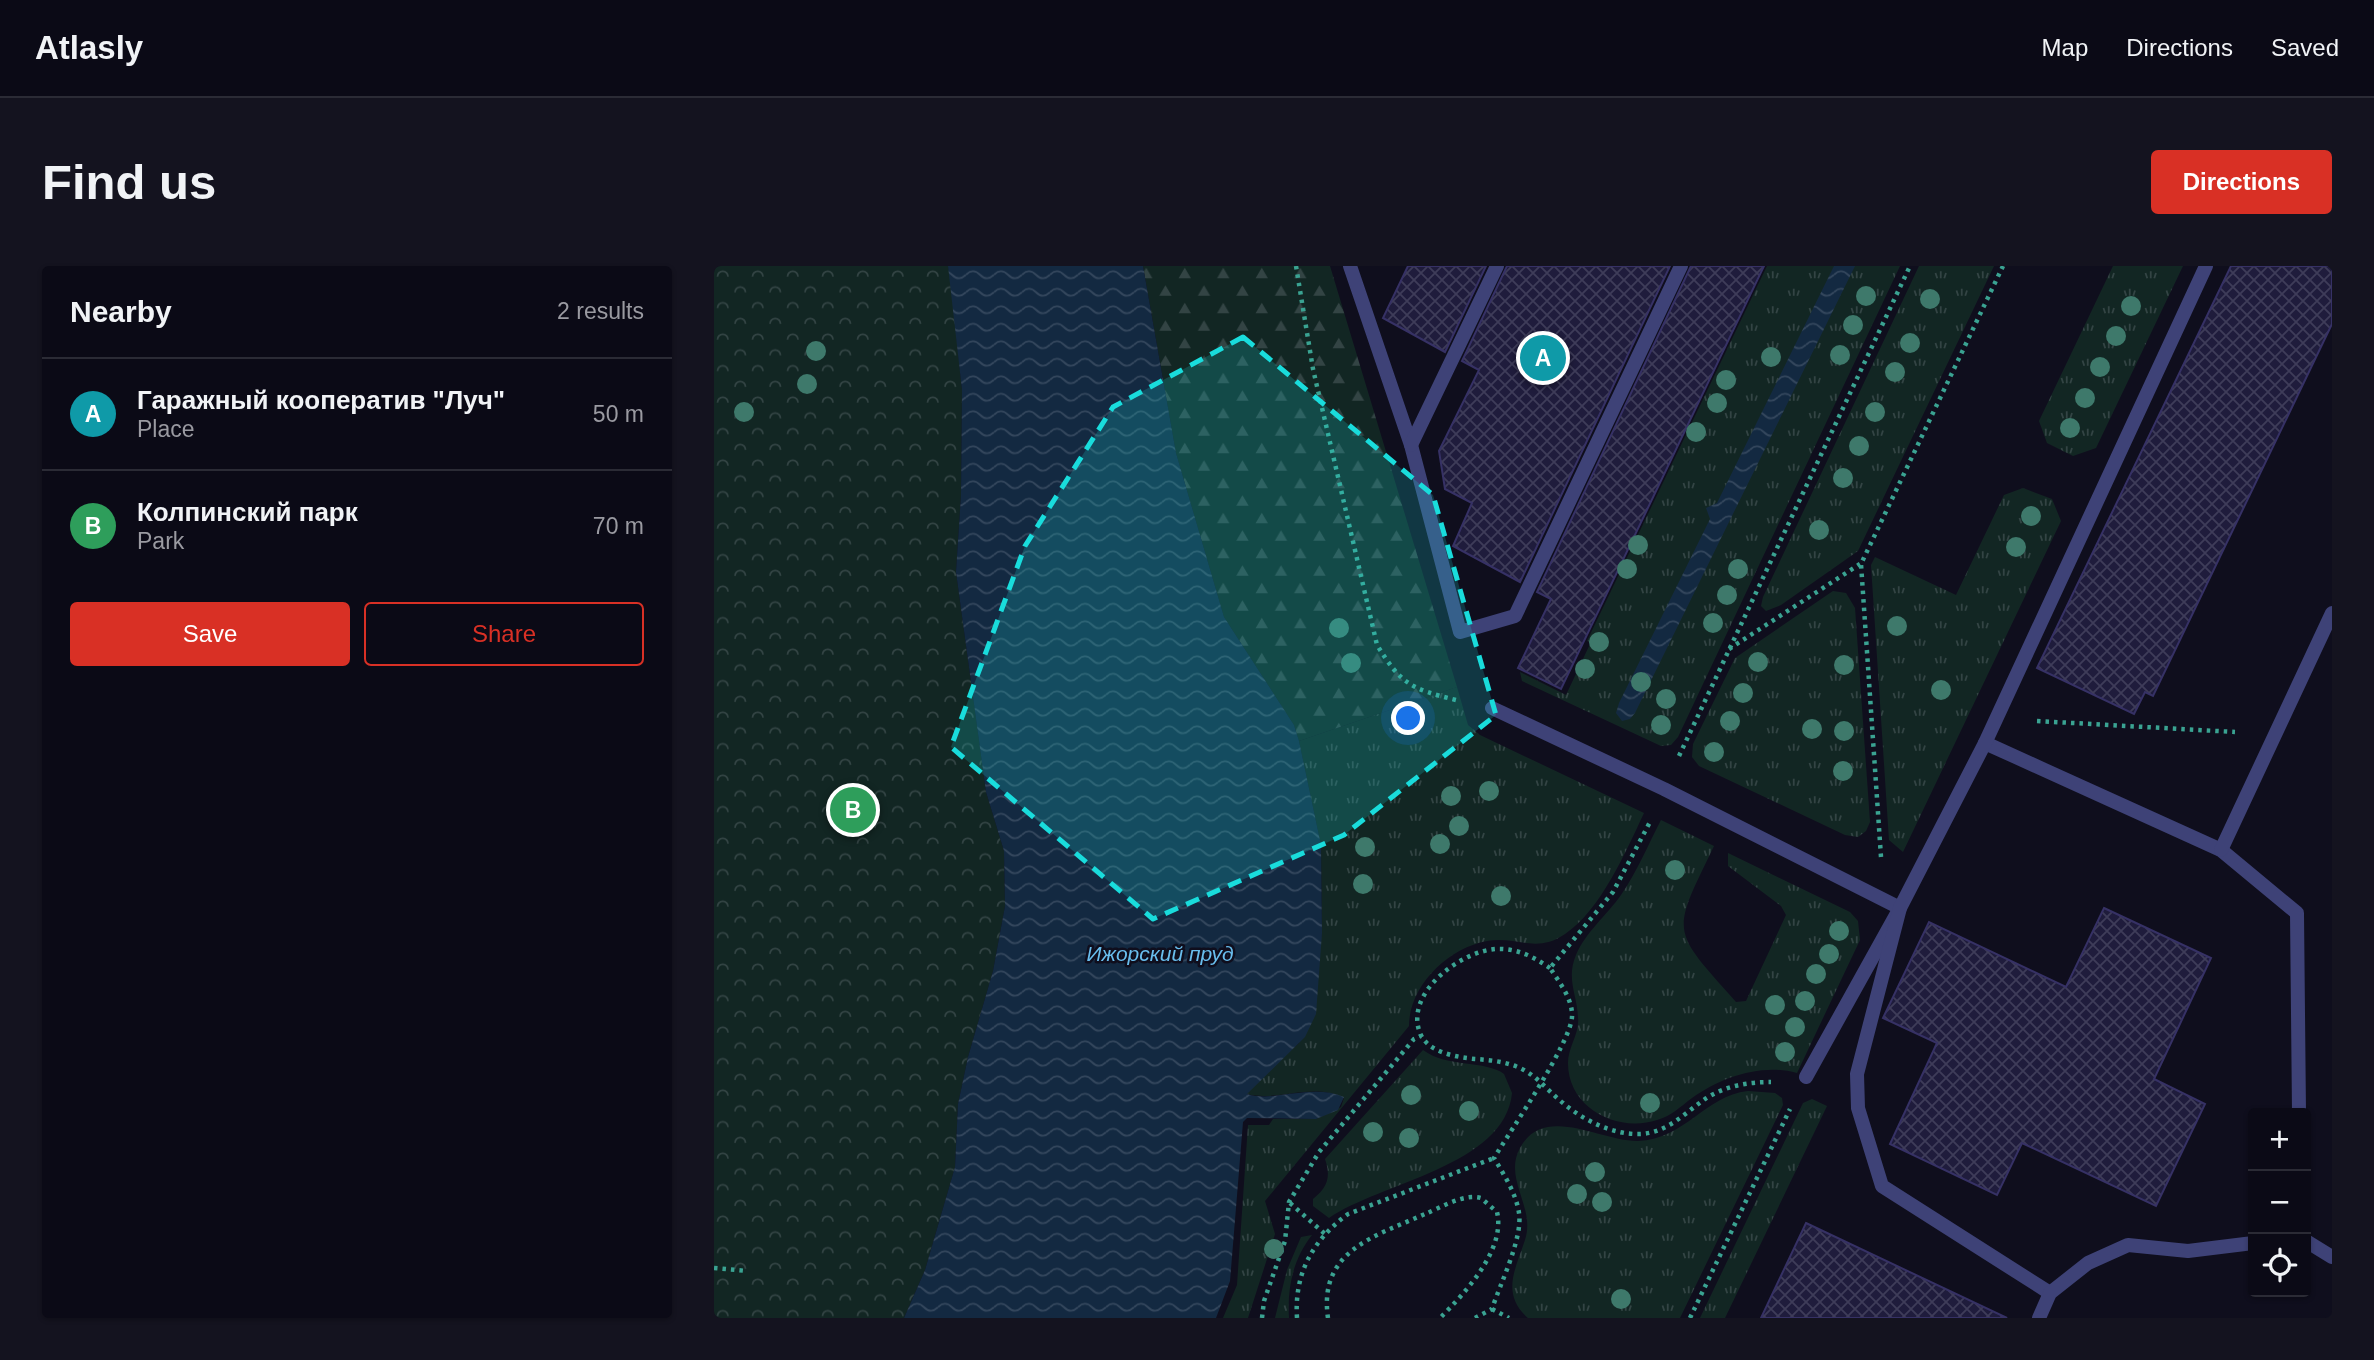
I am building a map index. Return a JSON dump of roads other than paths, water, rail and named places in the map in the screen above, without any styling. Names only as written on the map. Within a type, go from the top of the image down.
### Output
[{"type":"lane","points":[[1350,266],[1411,445],[1460,632],[1514,616],[1681,266]]},
{"type":"lane","points":[[1411,445],[1497,266]]},
{"type":"lane","points":[[1804,1082],[1900,908],[1984,743],[2206,266]]},
{"type":"lane","points":[[2221,850],[2332,613]]},
{"type":"lane","points":[[1492,708],[1664,789],[1900,908]]},
{"type":"lane","points":[[1984,743],[2221,850],[2297,913],[2299,1108]]},
{"type":"lane","points":[[1900,908],[1857,1074],[1858,1108],[1882,1186],[2050,1293]]},
{"type":"lane","points":[[2039,1318],[2050,1293],[2088,1263],[2128,1245],[2188,1251],[2248,1244]]},
{"type":"lane","points":[[2311,1244],[2332,1257]]},
{"type":"water","name":"Ижорский пруд","points":[[948,266],[1143,266],[1176,453],[1224,617],[1294,725],[1299,741],[1321,845],[1322,933],[1316,1014],[1305,1037],[1247,1094],[1269,1096],[1319,1092],[1344,1097],[1338,1110],[1316,1119],[1247,1118],[1243,1122],[1230,1281],[1216,1318],[904,1318],[925,1270],[955,1167],[958,1104],[968,1057],[993,971],[1005,906],[1004,851],[986,792],[956,572],[961,495],[962,390]]},
{"type":"water","points":[[1834,266],[1855,266],[1635,713],[1630,719],[1622,721],[1616,713],[1619,703],[1710,519],[1706,508],[1717,503]]},
{"type":"place","name":"Гаражный кооператив \"Луч\"","points":[[1543,358]]},
{"type":"place","name":"Колпинский парк","points":[[853,810]]}]
